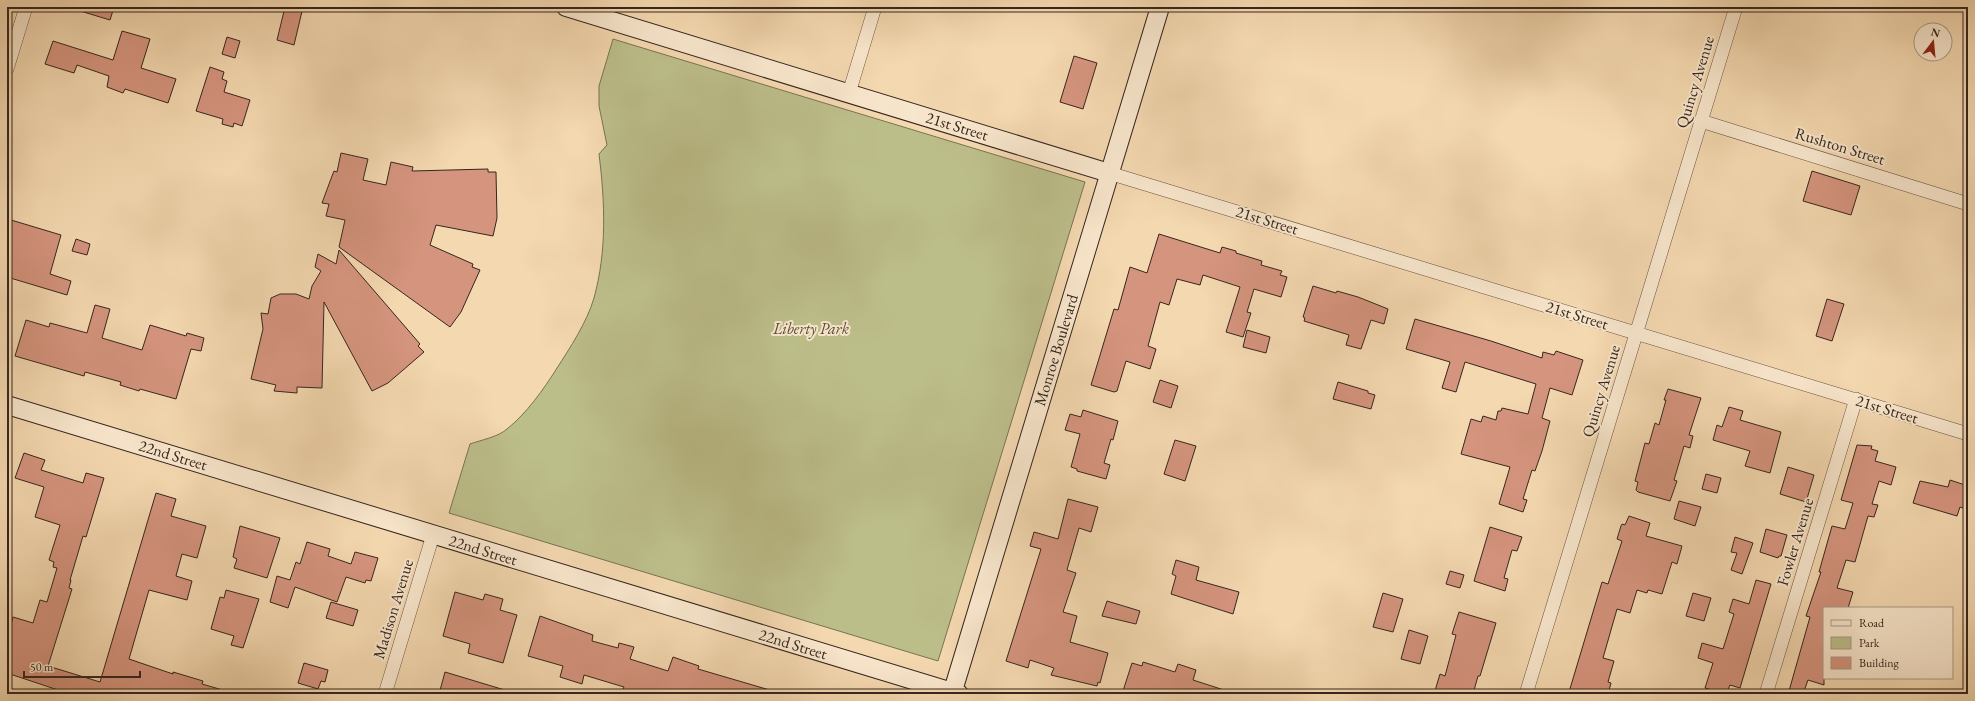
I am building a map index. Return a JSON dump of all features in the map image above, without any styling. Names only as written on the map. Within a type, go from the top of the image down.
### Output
[{"type":"street","points":[[7,69],[26,7]]},
{"type":"street","name":"21st Street","points":[[566,7],[588,10],[849,93],[1109,173],[1968,434]]},
{"type":"street","points":[[849,93],[875,7]]},
{"type":"street","name":"Monroe Boulevard","points":[[954,693],[1160,7]]},
{"type":"street","name":"Quincy Avenue","points":[[1526,694],[1736,7]]},
{"type":"street","name":"Rushton Street","points":[[1701,121],[1968,204]]},
{"type":"street","name":"Fowler Avenue","points":[[1766,694],[1856,399]]},
{"type":"street","name":"22nd Street","points":[[7,404],[954,693]]},
{"type":"street","name":"Madison Avenue","points":[[385,694],[434,535]]},
{"type":"green space","name":"Liberty Park","points":[[613,39],[1085,182],[938,661],[449,513],[470,444],[503,432],[528,409],[567,352],[583,325],[591,307],[601,262],[604,226],[603,190],[599,154],[607,145],[599,106],[599,86]]},
{"type":"building","points":[[77,7],[114,7],[110,20],[77,10]]},
{"type":"building","points":[[285,7],[303,7],[294,45],[277,40]]},
{"type":"building","points":[[122,31],[150,39],[141,68],[176,79],[168,103],[125,89],[123,93],[107,87],[109,76],[77,65],[74,73],[45,64],[53,41],[113,60]]},
{"type":"building","points":[[227,37],[240,41],[235,58],[222,54]]},
{"type":"building","points":[[1074,56],[1097,63],[1083,109],[1060,102]]},
{"type":"building","points":[[210,67],[224,72],[222,79],[227,81],[224,92],[250,100],[242,126],[234,123],[233,127],[222,124],[223,119],[196,111]]},
{"type":"building","points":[[341,153],[368,159],[363,180],[386,185],[391,162],[413,167],[412,171],[488,169],[488,172],[496,172],[497,218],[493,236],[436,225],[430,245],[473,264],[472,267],[480,270],[461,312],[450,327],[339,247],[345,220],[326,216],[329,204],[322,203],[334,171],[337,172]]},
{"type":"building","points":[[1812,171],[1860,186],[1851,215],[1803,201]]},
{"type":"building","points":[[11,220],[61,235],[50,274],[71,281],[67,295],[7,277],[7,231]]},
{"type":"building","points":[[1159,234],[1220,253],[1222,247],[1236,251],[1236,253],[1262,261],[1261,265],[1282,271],[1280,275],[1287,277],[1281,297],[1254,289],[1247,312],[1251,313],[1243,337],[1226,332],[1240,287],[1203,275],[1200,285],[1177,279],[1169,305],[1160,302],[1148,346],[1156,349],[1150,369],[1126,361],[1117,391],[1114,392],[1091,385],[1114,309],[1118,310],[1130,267],[1147,273]]},
{"type":"building","points":[[76,239],[90,244],[87,255],[72,251]]},
{"type":"building","points":[[339,250],[420,344],[418,346],[424,352],[388,383],[372,391],[324,302],[322,388],[297,387],[297,393],[274,391],[276,385],[251,379],[263,329],[261,313],[268,314],[271,298],[280,294],[296,294],[309,299],[312,286],[321,271],[315,267],[318,254],[336,264]]},
{"type":"building","points":[[1313,286],[1336,293],[1337,291],[1358,297],[1388,309],[1384,324],[1371,320],[1361,349],[1346,345],[1349,335],[1304,321],[1305,318],[1303,317]]},
{"type":"building","points":[[1827,299],[1844,304],[1832,341],[1816,336]]},
{"type":"building","points":[[95,305],[110,309],[102,338],[142,350],[150,325],[186,336],[187,333],[204,338],[201,351],[191,349],[176,399],[140,389],[139,391],[120,385],[121,382],[85,372],[84,376],[15,356],[26,320],[49,327],[50,323],[87,333]]},
{"type":"building","points":[[1415,319],[1491,341],[1542,358],[1543,352],[1554,355],[1556,351],[1583,360],[1572,395],[1550,388],[1542,418],[1550,421],[1542,451],[1535,471],[1532,470],[1523,499],[1527,500],[1523,512],[1499,504],[1510,467],[1461,454],[1471,419],[1481,422],[1483,416],[1496,420],[1498,411],[1501,411],[1502,408],[1528,414],[1536,384],[1465,362],[1456,392],[1442,388],[1450,362],[1406,349]]},
{"type":"building","points":[[1247,330],[1270,337],[1266,353],[1243,347]]},
{"type":"building","points":[[1160,380],[1178,386],[1171,408],[1153,402]]},
{"type":"building","points":[[1338,382],[1368,391],[1368,393],[1375,395],[1371,409],[1333,399]]},
{"type":"building","points":[[1668,389],[1701,398],[1689,435],[1693,436],[1690,448],[1684,446],[1674,480],[1677,481],[1670,501],[1638,492],[1636,490],[1638,482],[1635,481],[1645,443],[1649,444],[1655,423],[1659,425],[1666,400],[1664,400]]},
{"type":"building","points":[[1729,407],[1743,411],[1740,420],[1781,432],[1770,473],[1745,466],[1750,451],[1713,440],[1717,425],[1722,427]]},
{"type":"building","points":[[1083,410],[1118,421],[1113,440],[1111,439],[1104,463],[1110,465],[1106,479],[1077,471],[1077,469],[1071,467],[1080,434],[1065,430],[1070,414],[1081,417]]},
{"type":"building","points":[[1175,440],[1196,446],[1185,481],[1164,474]]},
{"type":"building","points":[[1857,445],[1872,446],[1871,449],[1878,451],[1875,461],[1896,467],[1891,485],[1879,481],[1872,504],[1878,505],[1874,517],[1868,516],[1855,562],[1846,560],[1837,588],[1853,592],[1848,607],[1823,607],[1824,685],[1808,680],[1803,694],[1800,694],[1789,691],[1810,617],[1806,616],[1821,572],[1819,572],[1832,526],[1845,529],[1853,503],[1841,500]]},
{"type":"building","points":[[24,453],[45,460],[41,470],[83,483],[86,473],[104,478],[86,537],[83,536],[70,580],[69,588],[72,589],[48,666],[100,682],[156,493],[176,499],[171,516],[206,526],[197,558],[182,554],[176,576],[192,581],[187,600],[149,590],[129,659],[173,674],[173,672],[203,681],[202,684],[226,691],[225,694],[70,694],[7,673],[7,640],[13,617],[33,623],[40,600],[47,602],[57,568],[53,567],[54,562],[49,560],[60,525],[35,517],[44,487],[15,478]]},
{"type":"building","points":[[1788,467],[1814,475],[1806,502],[1780,494]]},
{"type":"building","points":[[1706,474],[1721,478],[1717,493],[1702,489]]},
{"type":"building","points":[[1950,480],[1968,486],[1968,510],[1960,507],[1957,516],[1913,503],[1920,481],[1948,487]]},
{"type":"building","points":[[1068,499],[1098,507],[1091,532],[1079,528],[1067,570],[1076,573],[1063,612],[1077,616],[1070,642],[1108,653],[1100,683],[1098,682],[1097,686],[1051,675],[1054,668],[1030,660],[1028,668],[1006,661],[1041,549],[1030,546],[1034,532],[1058,539]]},
{"type":"building","points":[[1679,501],[1701,507],[1695,526],[1674,519]]},
{"type":"building","points":[[1629,516],[1650,523],[1646,536],[1682,546],[1677,564],[1672,562],[1662,594],[1648,590],[1647,593],[1637,590],[1630,613],[1617,609],[1603,658],[1614,661],[1608,682],[1611,683],[1608,694],[1576,694],[1569,692],[1602,582],[1608,584],[1622,541],[1617,539],[1621,526],[1622,524],[1625,525]]},
{"type":"building","points":[[240,526],[280,538],[267,578],[234,568],[237,559],[233,557]]},
{"type":"building","points":[[1490,527],[1522,537],[1517,551],[1512,550],[1504,578],[1508,579],[1505,591],[1474,581]]},
{"type":"building","points":[[1766,529],[1787,535],[1781,556],[1778,558],[1760,552]]},
{"type":"building","points":[[1735,537],[1753,543],[1742,574],[1731,570],[1737,553],[1731,552]]},
{"type":"building","points":[[307,542],[330,549],[328,556],[351,564],[355,552],[378,558],[371,581],[366,580],[365,583],[346,577],[337,602],[295,587],[288,608],[270,602],[277,576],[290,580],[296,562],[300,564]]},
{"type":"building","points":[[1176,560],[1199,567],[1196,580],[1239,592],[1233,614],[1171,594],[1176,576],[1172,574]]},
{"type":"building","points":[[1450,571],[1464,575],[1460,588],[1446,584]]},
{"type":"building","points":[[1756,580],[1771,584],[1740,688],[1730,685],[1726,694],[1705,688],[1713,663],[1698,658],[1702,643],[1723,649],[1734,614],[1729,612],[1733,599],[1749,604]]},
{"type":"building","points":[[226,590],[259,599],[243,648],[231,645],[234,636],[211,629],[220,597],[224,598]]},
{"type":"building","points":[[455,592],[483,600],[485,594],[503,599],[500,610],[517,615],[503,663],[468,653],[470,644],[443,636]]},
{"type":"building","points":[[1383,593],[1403,599],[1393,632],[1373,627]]},
{"type":"building","points":[[1693,593],[1711,598],[1704,621],[1686,616]]},
{"type":"building","points":[[1107,601],[1140,611],[1136,624],[1102,616]]},
{"type":"building","points":[[331,602],[358,610],[353,626],[326,618]]},
{"type":"building","points":[[1459,612],[1496,623],[1480,676],[1478,676],[1473,694],[1434,694],[1440,674],[1445,676],[1456,635],[1452,634]]},
{"type":"building","points":[[540,616],[593,635],[592,641],[618,648],[619,643],[634,647],[630,659],[668,671],[673,657],[699,666],[698,669],[773,691],[772,694],[640,694],[623,689],[624,687],[584,675],[582,684],[560,677],[563,666],[528,656]]},
{"type":"building","points":[[1409,630],[1428,636],[1420,664],[1401,659]]},
{"type":"building","points":[[1143,662],[1175,672],[1178,664],[1196,670],[1193,680],[1227,691],[1227,694],[1122,694],[1132,663],[1142,666]]},
{"type":"building","points":[[304,663],[328,670],[325,682],[321,681],[318,689],[298,683]]},
{"type":"building","points":[[445,672],[508,691],[507,694],[439,694]]}]
